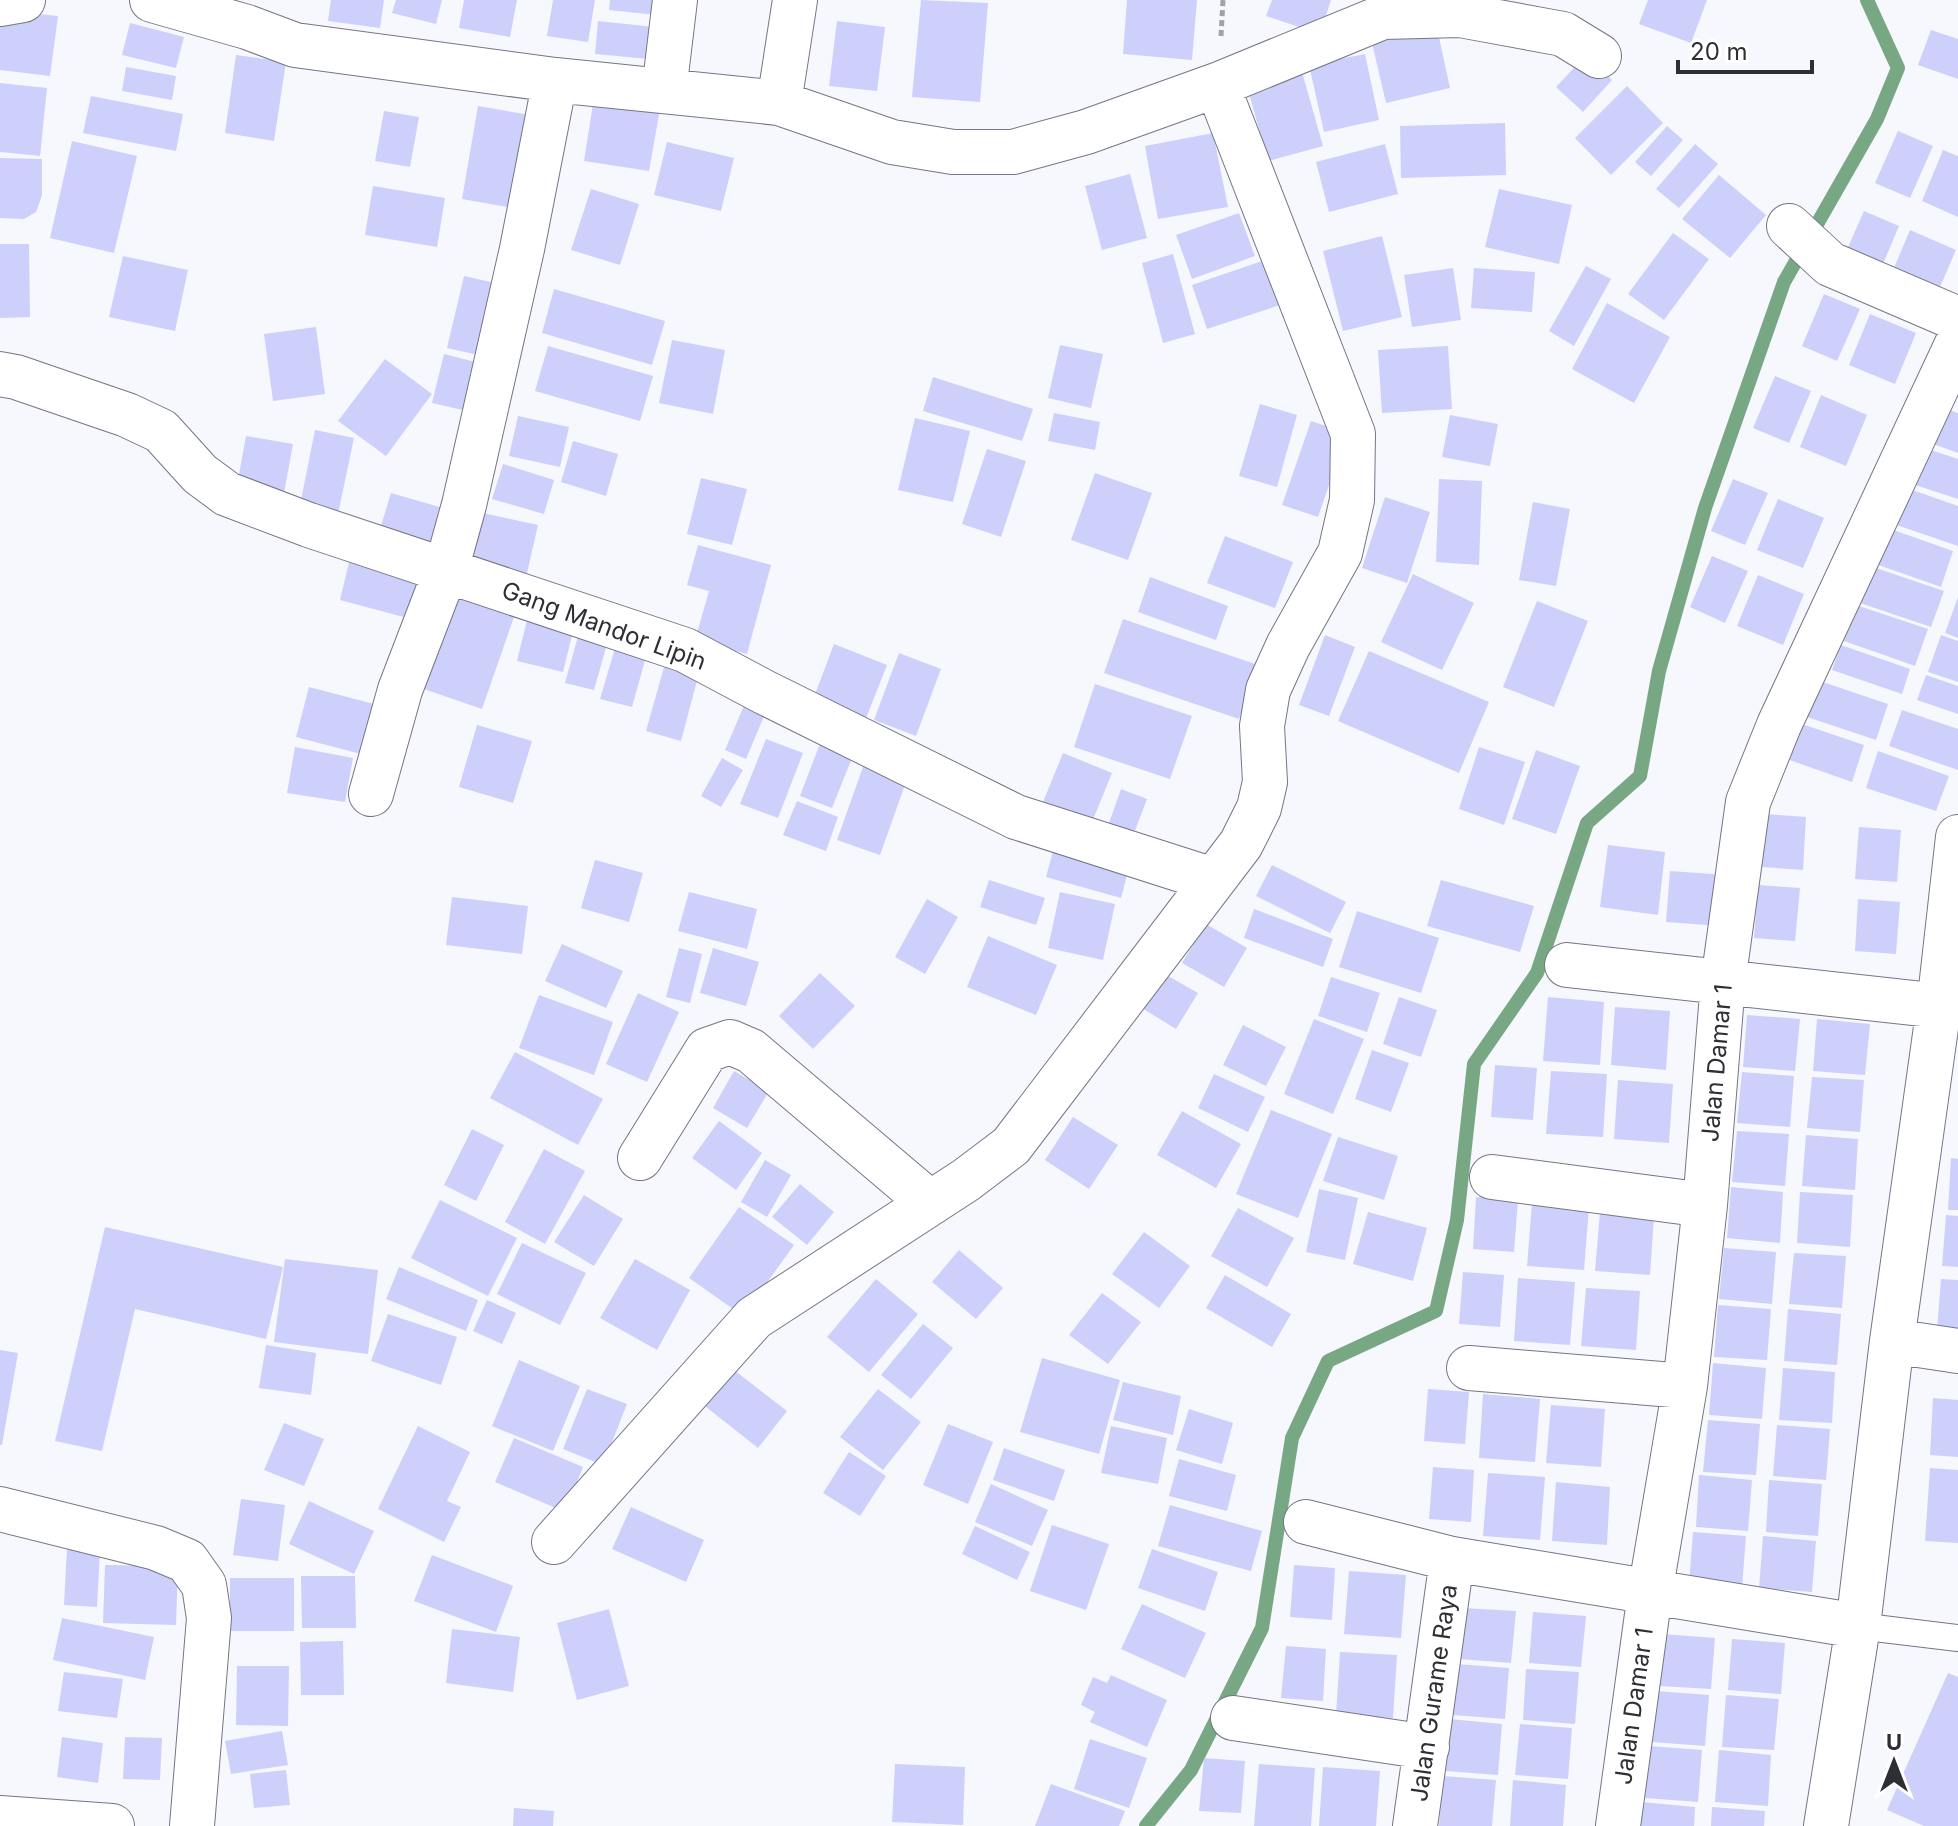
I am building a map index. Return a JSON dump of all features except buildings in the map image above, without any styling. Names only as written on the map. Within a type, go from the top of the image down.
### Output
[{"type":"street","points":[[0,4],[23,0]]},
{"type":"street","points":[[152,0],[247,27],[295,45],[555,80],[779,103],[892,142],[953,152],[1013,152],[1086,132],[1217,85],[1383,17],[1460,15],[1489,20],[1563,34],[1599,56]]},
{"type":"street","points":[[664,91],[675,0]]},
{"type":"street","points":[[779,103],[795,0]]},
{"type":"street","points":[[371,794],[400,690],[446,570],[493,385],[555,80]]},
{"type":"street","points":[[554,1542],[754,1318],[966,1180],[1011,1146],[1241,844],[1259,808],[1265,782],[1262,726],[1268,690],[1288,646],[1340,553],[1352,500],[1353,434],[1217,85]]},
{"type":"street","points":[[1806,243],[1958,319]]},
{"type":"street","name":"Jalan Damar 1","points":[[1618,1826],[1650,1593],[1685,1386],[1705,1205],[1723,982],[1748,802],[1779,725],[1958,342]]},
{"type":"street","name":"Gang Mandor Lipin","points":[[0,374],[127,415],[161,431],[200,474],[227,494],[685,650],[1016,817],[1213,880]]},
{"type":"street","points":[[1826,1826],[1858,1626],[1892,1341],[1949,1007],[1958,837]]},
{"type":"street","points":[[1567,965],[1949,1007]]},
{"type":"street","points":[[640,1158],[707,1050],[730,1042],[751,1051],[929,1202]]},
{"type":"street","points":[[1492,1177],[1705,1205]]},
{"type":"street","points":[[1892,1341],[1958,1351]]},
{"type":"street","points":[[1469,1368],[1685,1386]]},
{"type":"street","points":[[0,1509],[156,1548],[187,1561],[204,1585],[209,1618],[192,1826]]},
{"type":"street","points":[[1306,1522],[1452,1559],[1858,1626]]},
{"type":"street","name":"Jalan Gurame Raya","points":[[1415,1826],[1452,1559]]},
{"type":"street","points":[[1233,1718],[1427,1747]]},
{"type":"street","points":[[0,1818],[112,1826]]},
{"type":"lane","points":[[1858,1626],[1958,1638]]},
{"type":"waterway","points":[[1146,1826],[1191,1770],[1262,1628],[1292,1438],[1328,1361],[1436,1311],[1457,1220],[1474,1064],[1537,973],[1587,823],[1640,776],[1659,671],[1705,508],[1784,282],[1877,119],[1898,68],[1867,0]]}]
